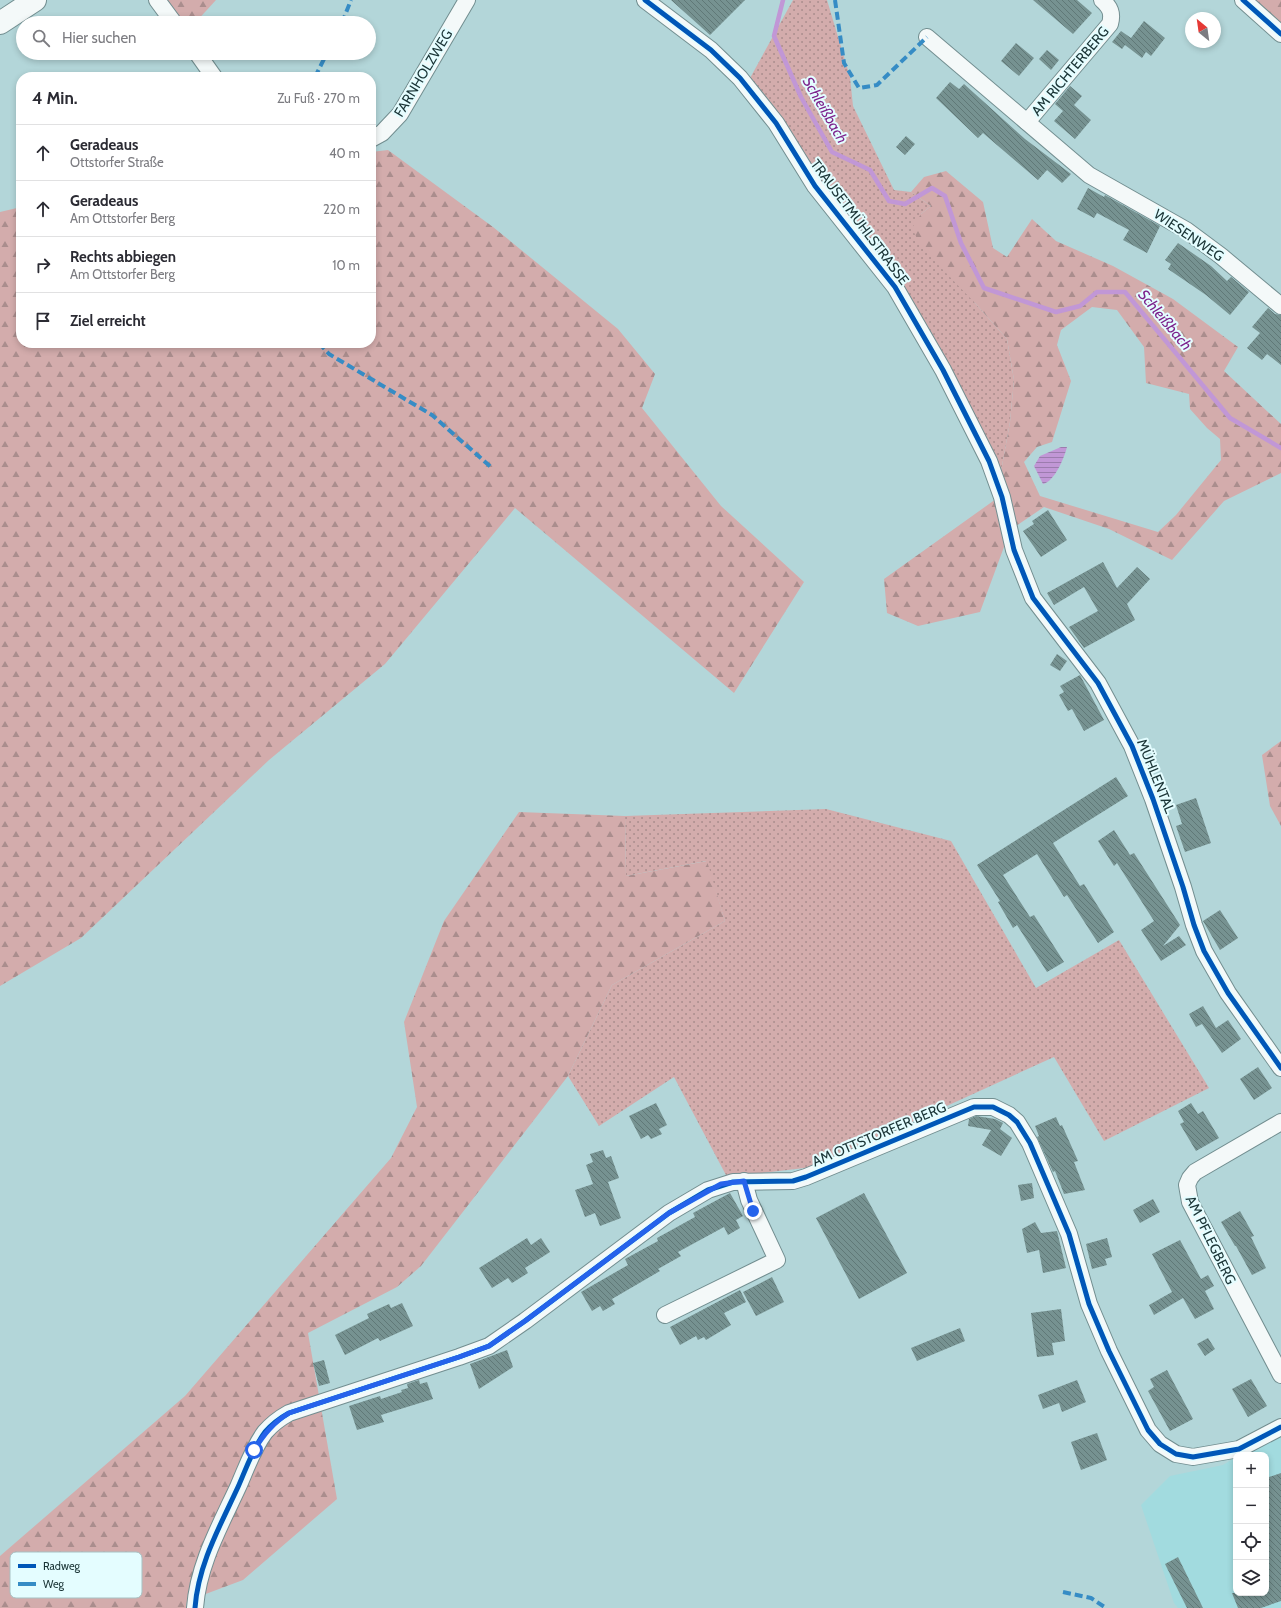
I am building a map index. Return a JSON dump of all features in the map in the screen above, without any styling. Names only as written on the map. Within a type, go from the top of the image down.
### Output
[{"type":"main road","points":[[0,23],[35,0]]},
{"type":"street","points":[[157,0],[169,16]]},
{"type":"street","name":"FARNHOLZWEG","points":[[376,136],[382,133],[400,114],[467,0]]},
{"type":"street","name":"TRAUSETMÜHLSTRASSE","points":[[645,0],[711,50],[740,78],[776,123],[815,186],[895,287],[946,377],[989,462],[1002,497]]},
{"type":"street","name":"AM RICHTERBERG","points":[[1028,122],[1110,24],[1113,15],[1108,6],[1102,0]]},
{"type":"street","points":[[1243,0],[1281,34]]},
{"type":"street","name":"AM RICHTERBERG","points":[[927,36],[1089,175]]},
{"type":"street","points":[[202,60],[210,72]]},
{"type":"street","name":"WIESENWEG","points":[[1089,175],[1186,230],[1221,256],[1281,306]]},
{"type":"street","name":"MÜHLENTAL","points":[[1002,497],[1014,550],[1033,598],[1098,683],[1132,746],[1153,799],[1183,887],[1194,925],[1204,951],[1228,993],[1281,1068]]},
{"type":"street","name":"AM OTTSTORFER BERG","points":[[195,1608],[199,1580],[206,1557],[254,1450],[265,1433],[276,1421],[289,1413],[320,1401],[411,1373],[489,1346],[525,1321],[669,1213],[721,1184],[744,1181],[793,1181],[806,1177],[974,1107],[993,1107],[1001,1110],[1017,1122],[1030,1143],[1069,1234],[1090,1304],[1102,1336],[1153,1438],[1176,1454],[1193,1458],[1239,1448],[1281,1427]]},
{"type":"street","name":"AM PFLEGBERG","points":[[1281,1122],[1196,1172],[1190,1178],[1187,1185],[1190,1202],[1203,1230],[1281,1375]]},
{"type":"street","points":[[665,1315],[777,1260],[753,1211],[744,1181]]},
{"type":"shaded area","points":[[1061,447],[1067,447],[1064,457],[1055,474],[1043,484],[1034,466],[1040,456]]},
{"type":"shaded area","points":[[1281,1429],[1281,1608],[1178,1608],[1174,1603],[1141,1505],[1170,1476],[1223,1465],[1233,1459],[1233,1596],[1269,1596],[1269,1452],[1244,1452]]},
{"type":"green space","points":[[164,0],[216,0],[201,16],[179,16]]},
{"type":"green space","points":[[793,0],[827,0],[850,77],[853,106],[894,190],[911,192],[931,206],[921,214],[975,303],[1007,339],[1014,380],[1010,422],[996,499],[956,407],[891,287],[744,89]]},
{"type":"green space","points":[[1247,0],[1281,0],[1281,28]]},
{"type":"green space","points":[[388,150],[493,227],[618,329],[655,374],[642,408],[721,506],[804,582],[734,693],[515,508],[385,664],[269,760],[81,938],[0,986],[0,212],[16,208],[16,348],[376,348],[376,151]]},
{"type":"green space","points":[[946,171],[983,202],[993,248],[1007,257],[1032,219],[1056,241],[1113,266],[1173,299],[1238,347],[1224,371],[1281,424],[1281,473],[1224,501],[1172,560],[1109,529],[1044,507],[1016,526],[1004,547],[980,612],[918,626],[887,613],[884,579],[996,499],[1010,422],[1014,380],[1007,339],[975,303],[921,247],[912,228],[921,214],[931,206],[911,192],[924,177]],"holes":[[[1092,307],[1117,310],[1144,347],[1146,383],[1189,394],[1190,409],[1207,428],[1220,439],[1221,460],[1176,515],[1158,532],[1040,496],[1024,462],[1037,447],[1052,442],[1071,381],[1057,345],[1061,330]]]},
{"type":"green space","points":[[1281,741],[1281,826],[1270,806],[1262,755]]},
{"type":"green space","points":[[826,809],[951,841],[1036,988],[1119,940],[1209,1088],[1104,1141],[1054,1057],[813,1167],[727,1177],[674,1077],[599,1126],[568,1076],[612,985],[725,921],[706,861],[626,876],[625,816]]},
{"type":"green space","points":[[519,812],[625,816],[626,876],[707,861],[725,921],[612,985],[568,1076],[421,1266],[397,1287],[308,1333],[337,1499],[243,1580],[187,1601],[186,1608],[0,1608],[0,1556],[185,1396],[391,1158],[417,1107],[404,1022],[444,921]]},
{"type":"building","points":[[671,0],[745,0],[710,35]]},
{"type":"building","points":[[1033,0],[1077,0],[1092,13],[1073,34]]},
{"type":"building","points":[[1144,21],[1165,38],[1151,56],[1146,52],[1142,58],[1125,45],[1122,49],[1112,42],[1121,31],[1131,38]]},
{"type":"building","points":[[1016,43],[1034,58],[1019,76],[1001,61]]},
{"type":"building","points":[[1047,50],[1059,60],[1051,70],[1039,59]]},
{"type":"building","points":[[950,82],[959,89],[964,84],[1025,139],[1071,174],[1062,183],[1047,170],[1038,180],[983,133],[978,138],[936,98]]},
{"type":"building","points":[[1070,86],[1082,96],[1074,105],[1091,120],[1075,139],[1054,121],[1063,111],[1055,104]]},
{"type":"building","points":[[906,136],[915,144],[905,155],[896,147]]},
{"type":"building","points":[[1088,188],[1104,197],[1105,195],[1160,226],[1147,253],[1123,240],[1129,230],[1097,213],[1094,218],[1077,209]]},
{"type":"building","points":[[1178,243],[1211,266],[1227,281],[1231,277],[1249,292],[1230,315],[1206,295],[1168,269],[1171,264],[1165,260]]},
{"type":"building","points":[[1268,308],[1275,314],[1281,315],[1281,365],[1267,354],[1262,360],[1247,348],[1260,333],[1252,327]]},
{"type":"building","points":[[1048,510],[1067,540],[1041,557],[1023,531],[1034,524],[1032,521]]},
{"type":"building","points":[[1103,562],[1117,588],[1137,567],[1150,579],[1127,604],[1135,620],[1084,648],[1069,627],[1098,611],[1084,587],[1054,605],[1047,593]]},
{"type":"building","points":[[1057,654],[1067,661],[1060,671],[1050,665]]},
{"type":"building","points":[[1080,675],[1104,720],[1084,731],[1072,709],[1068,711],[1059,695],[1064,692],[1060,686]]},
{"type":"building","points":[[1116,777],[1128,796],[1053,843],[1080,886],[1084,884],[1114,932],[1098,943],[1067,895],[1064,897],[1037,854],[1003,875],[1030,917],[1034,915],[1064,962],[1047,972],[1017,925],[1013,928],[998,902],[1000,901],[977,865]]},
{"type":"building","points":[[1196,798],[1211,843],[1185,852],[1176,826],[1182,824],[1176,805]]},
{"type":"building","points":[[1114,830],[1130,855],[1134,853],[1180,925],[1163,946],[1179,936],[1186,945],[1161,961],[1141,930],[1154,921],[1117,863],[1114,866],[1098,841]]},
{"type":"building","points":[[1220,910],[1238,938],[1220,950],[1203,921]]},
{"type":"building","points":[[1203,1006],[1216,1028],[1228,1020],[1241,1039],[1222,1053],[1202,1024],[1196,1027],[1189,1014]]},
{"type":"building","points":[[1258,1067],[1272,1088],[1254,1100],[1240,1079]]},
{"type":"building","points":[[656,1103],[667,1125],[659,1129],[662,1134],[651,1139],[648,1135],[641,1139],[629,1116]]},
{"type":"building","points":[[1191,1103],[1198,1114],[1203,1111],[1219,1138],[1196,1151],[1180,1124],[1184,1122],[1178,1111]]},
{"type":"building","points":[[976,1116],[995,1119],[1003,1123],[1000,1129],[1012,1138],[1001,1156],[982,1145],[991,1130],[968,1126],[969,1119]]},
{"type":"building","points":[[1056,1117],[1060,1126],[1062,1125],[1078,1161],[1074,1162],[1085,1190],[1064,1194],[1055,1171],[1053,1172],[1037,1137],[1039,1136],[1035,1126]]},
{"type":"building","points":[[603,1150],[606,1158],[611,1156],[619,1178],[608,1182],[621,1218],[600,1226],[595,1213],[585,1217],[575,1190],[593,1184],[586,1165],[593,1162],[590,1154]]},
{"type":"building","points":[[1032,1183],[1034,1198],[1021,1201],[1018,1185]]},
{"type":"building","points":[[730,1193],[743,1216],[736,1220],[740,1228],[728,1235],[724,1227],[678,1252],[681,1256],[658,1269],[660,1271],[612,1299],[615,1304],[603,1311],[600,1306],[592,1311],[581,1292],[628,1265],[625,1259],[658,1241],[657,1238],[695,1217],[693,1213]]},
{"type":"building","points":[[864,1193],[907,1273],[859,1299],[816,1218]]},
{"type":"building","points":[[1153,1199],[1160,1212],[1140,1223],[1133,1210]]},
{"type":"building","points":[[1240,1211],[1254,1236],[1251,1237],[1266,1268],[1252,1275],[1221,1222]]},
{"type":"building","points":[[1035,1222],[1041,1233],[1057,1231],[1066,1268],[1043,1273],[1039,1250],[1027,1253],[1022,1229]]},
{"type":"building","points":[[527,1238],[531,1245],[541,1238],[550,1252],[525,1268],[528,1273],[512,1283],[508,1278],[492,1288],[479,1268]]},
{"type":"building","points":[[1107,1238],[1112,1257],[1105,1259],[1107,1265],[1092,1269],[1086,1244]]},
{"type":"building","points":[[1180,1240],[1201,1279],[1208,1275],[1214,1286],[1205,1291],[1214,1309],[1195,1319],[1183,1298],[1154,1315],[1149,1305],[1172,1292],[1152,1254]]},
{"type":"building","points":[[772,1277],[784,1302],[756,1316],[743,1292]]},
{"type":"building","points":[[740,1290],[746,1302],[724,1313],[731,1325],[706,1340],[704,1337],[698,1340],[696,1336],[680,1345],[670,1327]]},
{"type":"building","points":[[402,1303],[413,1326],[380,1341],[378,1338],[345,1355],[335,1335],[369,1318],[367,1314],[389,1304],[391,1308]]},
{"type":"building","points":[[1061,1309],[1065,1341],[1052,1343],[1054,1355],[1037,1357],[1031,1313]]},
{"type":"building","points":[[960,1328],[965,1341],[917,1361],[911,1348]]},
{"type":"building","points":[[1208,1338],[1215,1349],[1205,1356],[1197,1344]]},
{"type":"building","points":[[507,1350],[513,1367],[479,1389],[470,1364]]},
{"type":"building","points":[[324,1360],[330,1383],[319,1386],[313,1363]]},
{"type":"building","points":[[1167,1370],[1193,1419],[1170,1431],[1148,1391],[1154,1387],[1150,1379]]},
{"type":"building","points":[[1251,1379],[1267,1406],[1248,1417],[1232,1389]]},
{"type":"building","points":[[419,1380],[420,1384],[427,1382],[433,1399],[381,1415],[384,1422],[357,1430],[349,1406],[380,1396],[381,1399],[402,1392],[401,1390],[408,1388],[407,1384]]},
{"type":"building","points":[[1077,1380],[1086,1402],[1062,1412],[1059,1403],[1043,1409],[1038,1395]]},
{"type":"building","points":[[1097,1433],[1107,1460],[1081,1470],[1071,1442]]},
{"type":"building","points":[[1281,1473],[1281,1601],[1261,1608],[1238,1608],[1233,1596],[1269,1596],[1269,1477]]},
{"type":"building","points":[[1178,1557],[1203,1608],[1187,1608],[1165,1564]]},
{"type":"waterway","name":"Schleißbach","points":[[783,0],[774,36],[801,97],[832,152],[870,170],[889,201],[905,204],[932,188],[945,196],[961,243],[984,288],[1056,312],[1080,306],[1097,292],[1125,292],[1230,418],[1281,448]]},
{"type":"marked path","points":[[345,16],[351,0]]},
{"type":"marked path","points":[[835,0],[844,63],[859,88],[877,85],[927,37]]},
{"type":"marked path","points":[[318,72],[324,60]]},
{"type":"marked path","points":[[324,348],[329,354],[432,415],[492,468]]},
{"type":"marked path","points":[[1063,1592],[1091,1598],[1106,1608]]},
{"type":"cycle path","points":[[645,0],[711,50],[740,78],[776,123],[815,186],[895,287],[943,370],[989,461],[1002,497],[1014,550],[1033,598],[1098,683],[1132,746],[1153,799],[1183,887],[1194,925],[1204,951],[1228,993],[1281,1068]]},
{"type":"cycle path","points":[[1243,0],[1281,34]]},
{"type":"cycle path","points":[[195,1608],[200,1576],[217,1531],[257,1445],[265,1432],[282,1417],[289,1413],[489,1346],[525,1321],[669,1213],[708,1190],[733,1182],[793,1181],[806,1177],[974,1107],[993,1107],[1009,1115],[1017,1122],[1030,1143],[1069,1234],[1089,1304],[1109,1351],[1148,1430],[1160,1444],[1176,1454],[1193,1457],[1239,1449],[1281,1427]]},
{"type":"route","points":[[254,1450],[265,1433],[276,1421],[289,1413],[320,1401],[405,1375],[489,1346],[525,1321],[669,1213],[708,1190],[721,1184],[744,1181],[746,1192],[753,1211]]}]
